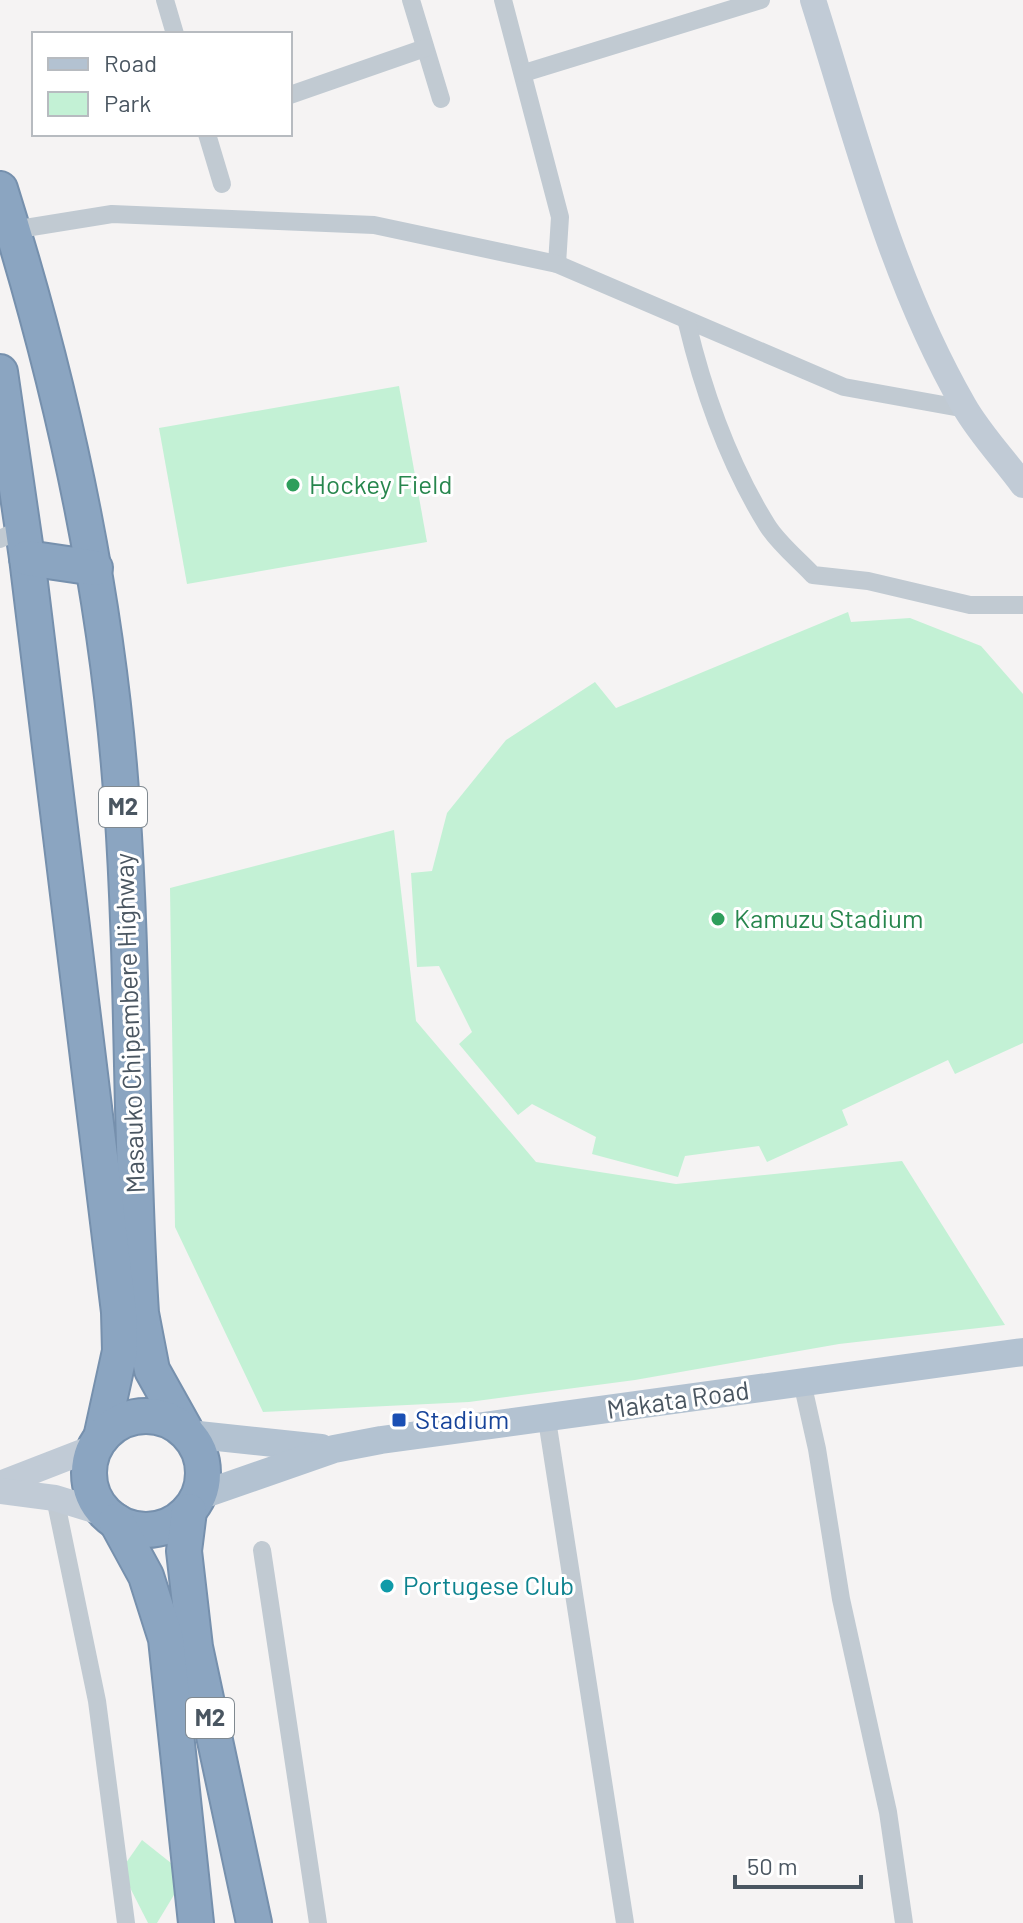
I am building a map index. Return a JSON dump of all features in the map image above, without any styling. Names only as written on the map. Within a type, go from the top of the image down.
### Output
[{"type":"highway","name":"Masauko Chipembere Highway","points":[[0,189],[57,391],[95,568],[122,804],[141,1313],[152,1370],[187,1432]]},
{"type":"highway","name":"Masauko Chipembere Highway","points":[[0,372],[16,541],[119,1312],[120,1351],[98,1442]]},
{"type":"highway","points":[[16,541],[95,568]]},
{"type":"highway","points":[[98,1442],[114,1425],[132,1417],[160,1417],[187,1432]]},
{"type":"highway","name":"M2","points":[[187,1432],[200,1453],[204,1474],[184,1551],[191,1623],[254,1923]]},
{"type":"highway","name":"M2","points":[[98,1442],[90,1464],[90,1483],[96,1500],[112,1518],[146,1576],[166,1639],[196,1923]]},
{"type":"highway","points":[[112,1518],[135,1529],[155,1530],[174,1523],[194,1503]]},
{"type":"main road","points":[[813,0],[857,140],[867,185],[921,324],[966,409],[1023,485]]},
{"type":"main road","name":"Makata Road","points":[[194,1503],[334,1449],[1023,1352]]},
{"type":"main road","name":"Makata Road","points":[[187,1432],[334,1449]]},
{"type":"main road","points":[[0,1484],[98,1442]]},
{"type":"main road","points":[[0,1491],[55,1498],[112,1518]]},
{"type":"street","points":[[165,0],[174,32]]},
{"type":"street","points":[[411,0],[441,99]]},
{"type":"street","points":[[503,0],[560,217],[557,264]]},
{"type":"street","points":[[524,73],[761,0]]},
{"type":"street","points":[[292,94],[425,48]]},
{"type":"street","points":[[208,136],[222,184]]},
{"type":"street","points":[[13,230],[112,214],[374,225],[557,264],[687,323],[844,387],[966,409]]},
{"type":"street","points":[[687,323],[700,376],[721,436],[768,527],[813,575],[868,581],[970,605],[1023,605]]},
{"type":"street","points":[[802,1382],[817,1449],[841,1599],[888,1812],[904,1923]]},
{"type":"street","points":[[547,1420],[625,1923]]},
{"type":"street","points":[[55,1498],[97,1701],[126,1923]]},
{"type":"street","points":[[262,1550],[318,1923]]},
{"type":"green space","name":"Hockey Field","points":[[399,386],[427,542],[187,584],[159,428]]},
{"type":"green space","name":"Kamuzu Stadium","points":[[848,612],[851,622],[910,618],[981,646],[1023,694],[1023,1043],[955,1074],[948,1060],[842,1110],[848,1125],[767,1162],[759,1146],[685,1156],[678,1177],[592,1154],[596,1137],[532,1104],[518,1115],[459,1044],[472,1032],[439,966],[417,967],[411,873],[432,871],[447,813],[506,740],[595,682],[616,708]]},
{"type":"green space","points":[[394,830],[416,1021],[536,1162],[676,1184],[902,1161],[1005,1325],[839,1344],[635,1380],[469,1402],[263,1412],[175,1227],[170,888]]},
{"type":"green space","points":[[142,1840],[171,1863],[180,1885],[157,1923],[148,1923],[121,1870]]},
{"type":"place","name":"Hockey Field","points":[[293,485]]},
{"type":"place","name":"Kamuzu Stadium","points":[[718,919]]},
{"type":"place","name":"Stadium","points":[[399,1420]]},
{"type":"place","name":"Portugese Club","points":[[387,1586]]}]
